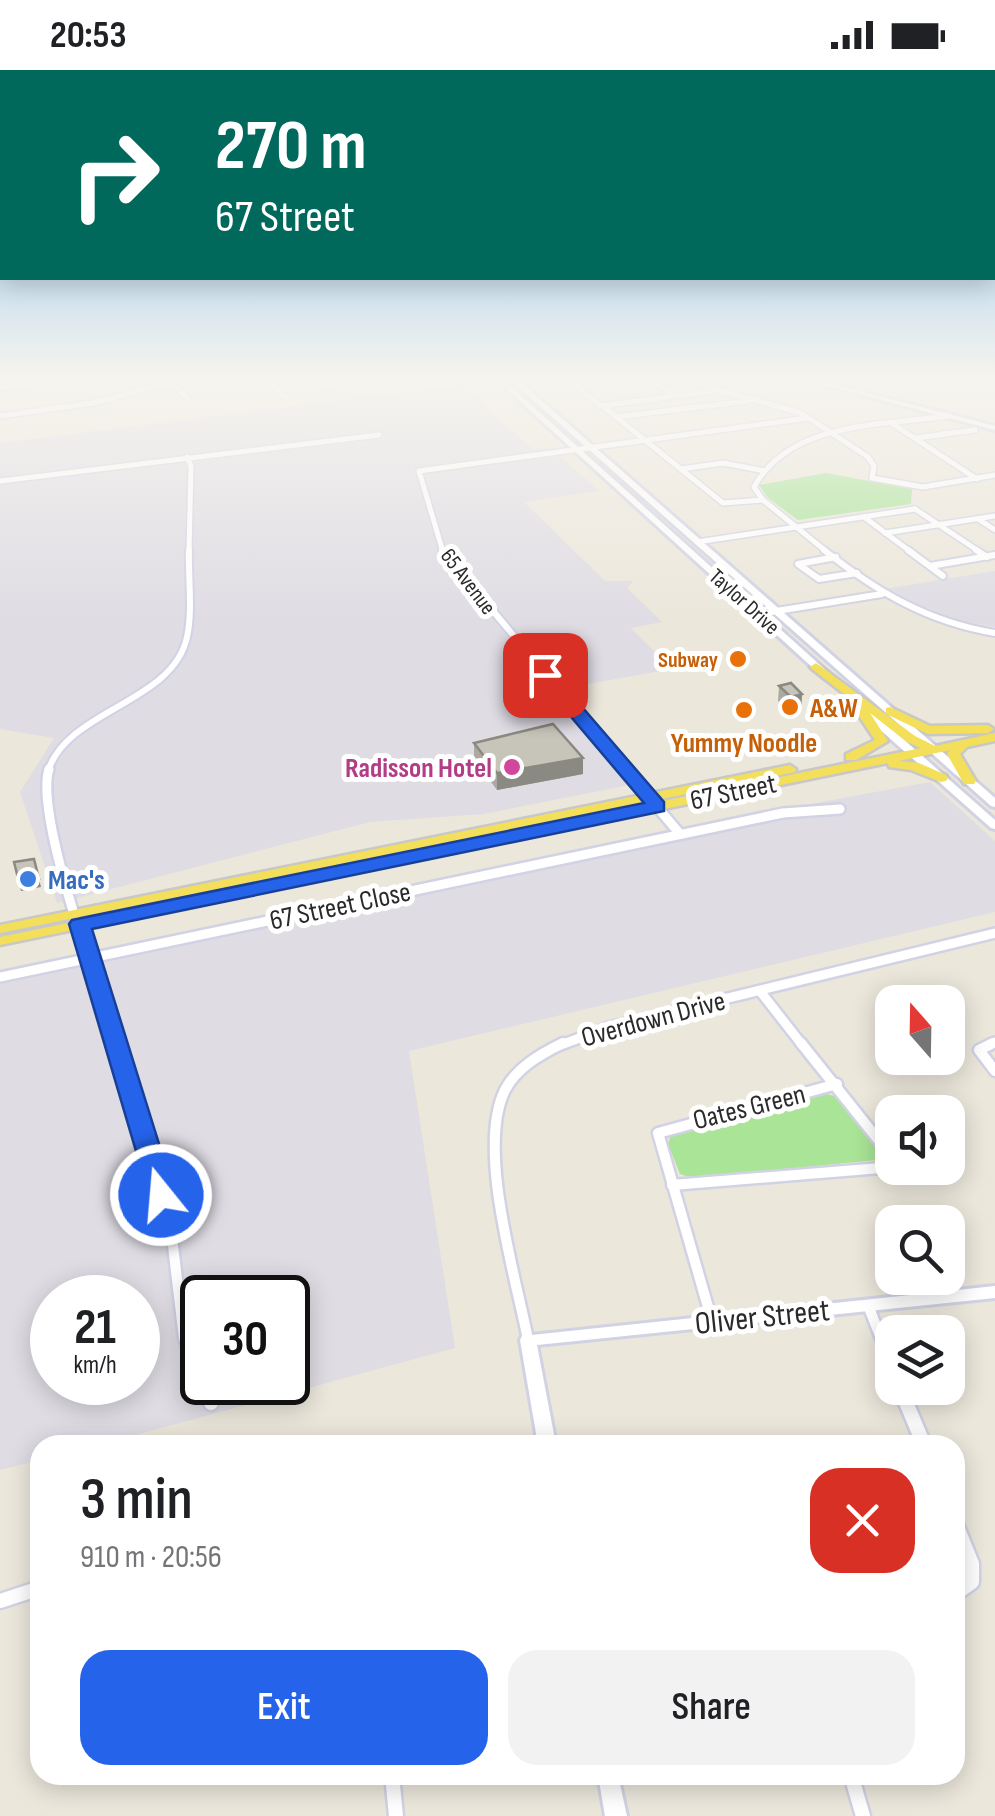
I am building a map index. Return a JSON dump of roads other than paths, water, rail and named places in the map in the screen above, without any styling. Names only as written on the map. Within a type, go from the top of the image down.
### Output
[{"type":"main road","name":"Taylor Drive","points":[[586,457],[857,704],[995,804]]},
{"type":"main road","name":"Taylor Drive","points":[[601,457],[890,711],[941,778],[995,826]]},
{"type":"main road","points":[[816,667],[919,747]]},
{"type":"main road","points":[[846,763],[882,741],[880,731],[857,704]]},
{"type":"main road","points":[[890,711],[924,730],[993,731]]},
{"type":"main road","name":"67 Street","points":[[0,930],[78,919],[993,731]]},
{"type":"main road","name":"67 Street","points":[[919,747],[962,744],[993,731]]},
{"type":"main road","points":[[962,744],[953,754],[968,781]]},
{"type":"main road","points":[[846,763],[900,764],[941,778]]},
{"type":"main road","name":"67 Street","points":[[0,941],[78,919]]},
{"type":"main road","name":"Oliver Street","points":[[528,1340],[995,1292]]},
{"type":"main road","name":"Overdown Drive","points":[[528,1340],[546,1435]]},
{"type":"main road","points":[[610,1785],[616,1816]]},
{"type":"street","points":[[0,481],[183,457]]},
{"type":"street","points":[[180,1304],[171,1229],[78,919],[48,812],[44,779],[68,742],[156,681],[184,647],[190,559],[187,457]]},
{"type":"street","name":"65 Avenue","points":[[511,457],[419,471],[432,524],[446,559],[653,802]]},
{"type":"street","points":[[667,457],[723,504],[763,500]]},
{"type":"street","points":[[782,457],[754,487],[763,500],[882,594],[930,620],[995,633]]},
{"type":"street","points":[[868,457],[874,466],[872,478],[923,487],[995,475]]},
{"type":"street","points":[[945,457],[977,479]]},
{"type":"street","points":[[681,469],[724,463],[766,471]]},
{"type":"street","points":[[697,542],[915,510],[922,505],[923,487]]},
{"type":"street","points":[[915,510],[991,556]]},
{"type":"street","points":[[885,533],[995,516]]},
{"type":"street","points":[[864,517],[943,576]]},
{"type":"street","points":[[978,519],[995,530]]},
{"type":"street","points":[[836,556],[798,564],[819,579],[857,573]]},
{"type":"street","points":[[930,566],[991,556]]},
{"type":"street","points":[[758,614],[882,594]]},
{"type":"street","points":[[653,802],[680,834]]},
{"type":"street","name":"67 Street Close","points":[[0,977],[680,834],[802,810],[840,808]]},
{"type":"street","name":"Overdown Drive","points":[[528,1340],[492,1142],[503,1093],[533,1060],[569,1040],[995,933]]},
{"type":"street","name":"Oates Green","points":[[760,991],[875,1134]]},
{"type":"street","points":[[995,1042],[980,1050],[995,1072]]},
{"type":"street","name":"Oates Green","points":[[712,1321],[658,1143],[660,1131],[837,1084]]},
{"type":"street","name":"Oates Green","points":[[672,1185],[875,1168]]},
{"type":"street","points":[[868,1305],[875,1323]]},
{"type":"street","points":[[907,1405],[920,1435]]},
{"type":"street","points":[[965,1548],[974,1571],[972,1582],[965,1587]]},
{"type":"street","points":[[0,1601],[30,1591]]},
{"type":"street","points":[[393,1785],[396,1816]]},
{"type":"street","points":[[853,1785],[863,1816]]},
{"type":"place","name":"Subway","points":[[738,659]]},
{"type":"place","name":"A&W","points":[[790,707]]},
{"type":"place","name":"Yummy Noodle","points":[[744,710]]},
{"type":"place","name":"Radisson Hotel","points":[[512,767]]},
{"type":"place","name":"Mac's","points":[[28,879]]}]
